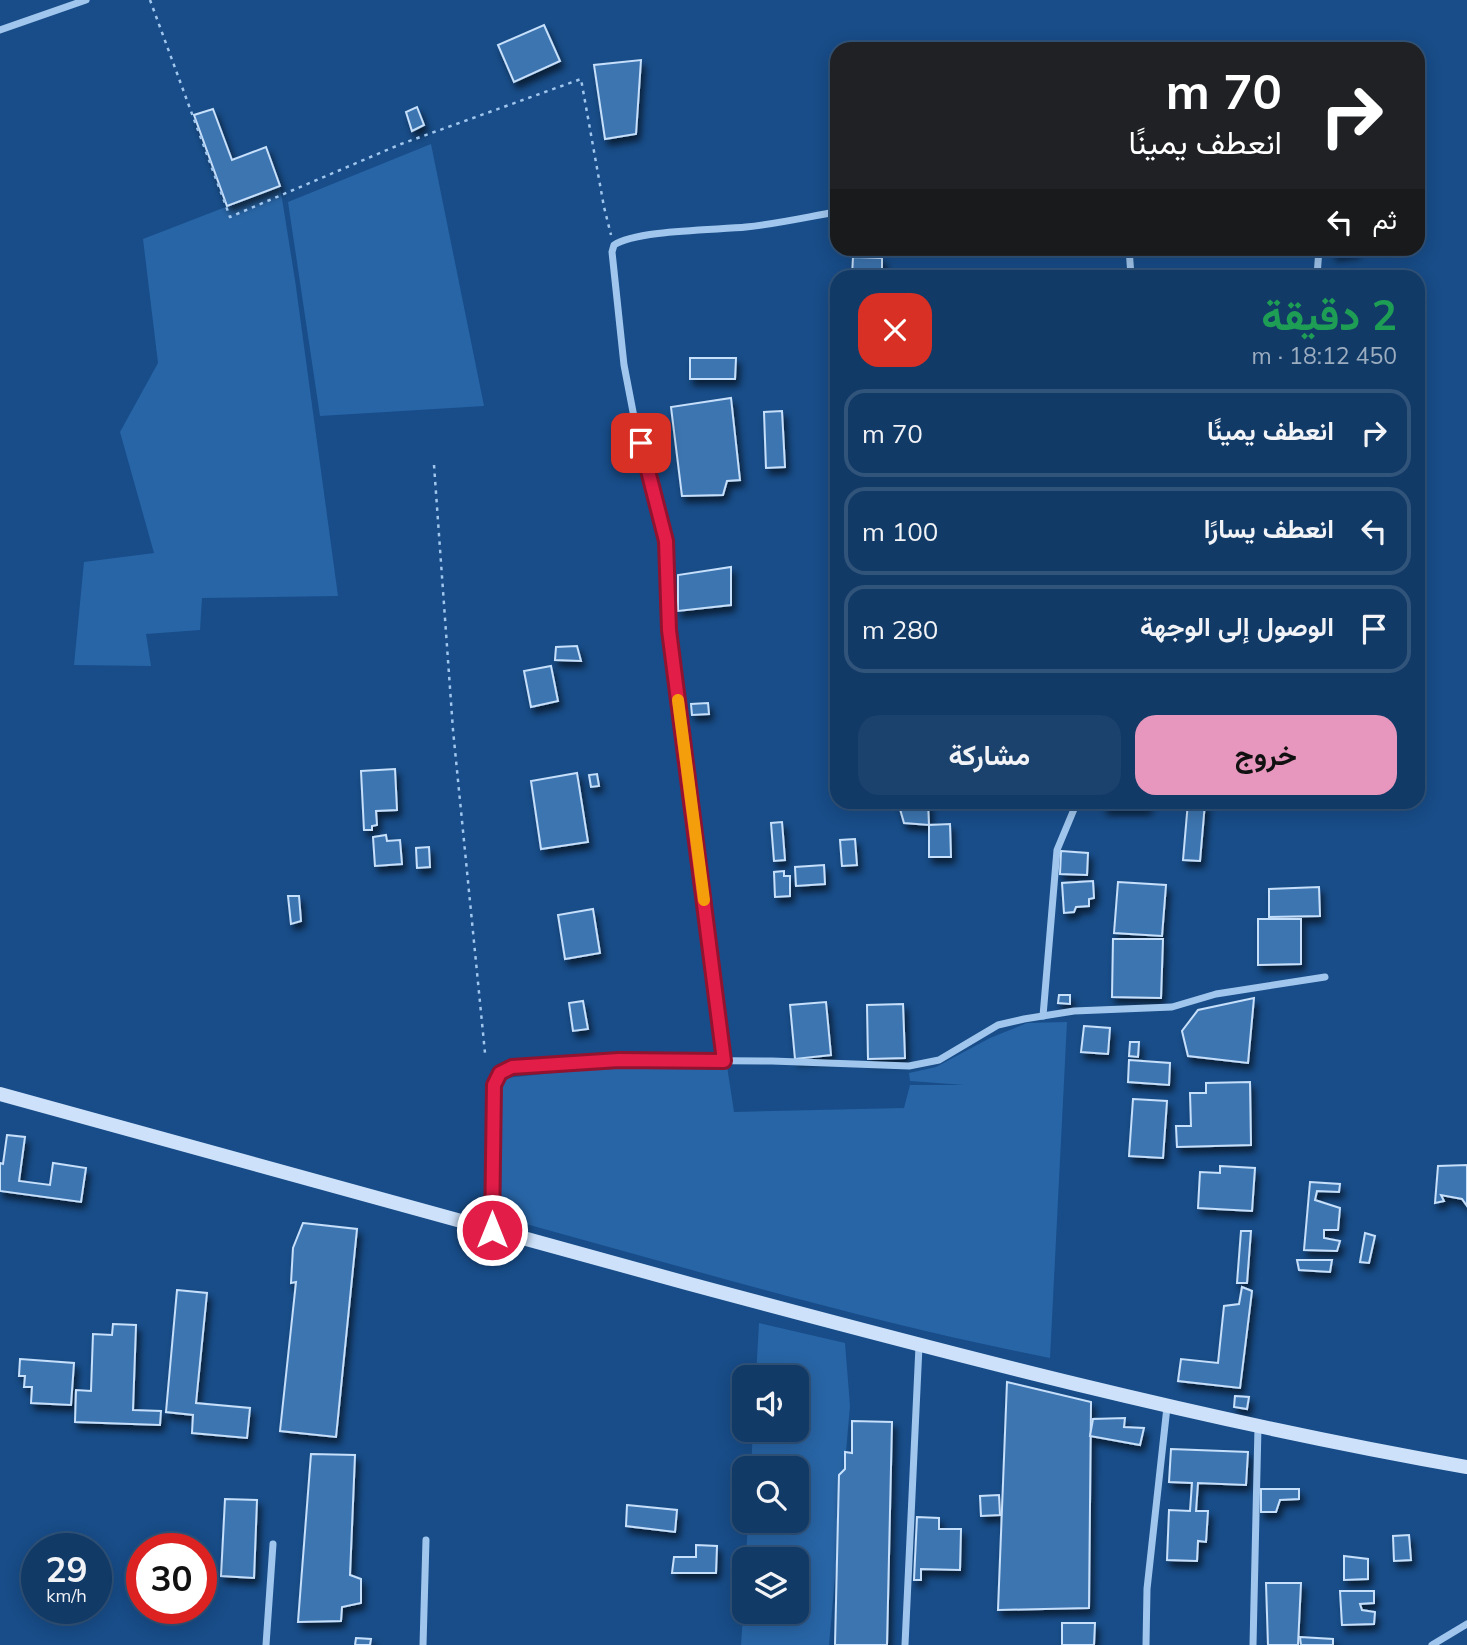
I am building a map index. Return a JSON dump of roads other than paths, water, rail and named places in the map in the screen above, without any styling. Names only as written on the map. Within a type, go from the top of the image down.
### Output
[{"type":"street","points":[[0,30],[86,0]]},
{"type":"street","points":[[724,1061],[669,630],[666,541],[634,417],[624,365],[614,281],[614,245],[640,236],[749,227],[830,213]]},
{"type":"street","points":[[1043,1016],[1057,850],[1074,809]]},
{"type":"street","points":[[492,1230],[494,1085],[500,1073],[512,1067],[619,1060],[909,1066],[939,1060],[998,1025],[1074,1011],[1172,1007],[1216,994],[1325,977]]},
{"type":"street","points":[[0,1094],[919,1346],[1167,1407],[1345,1446],[1467,1467]]},
{"type":"street","points":[[905,1645],[919,1346]]},
{"type":"street","points":[[1146,1645],[1147,1589],[1167,1407]]},
{"type":"street","points":[[1253,1645],[1258,1427]]},
{"type":"street","points":[[423,1645],[426,1540]]},
{"type":"street","points":[[266,1645],[273,1544]]},
{"type":"street","points":[[1432,1645],[1467,1624]]}]
